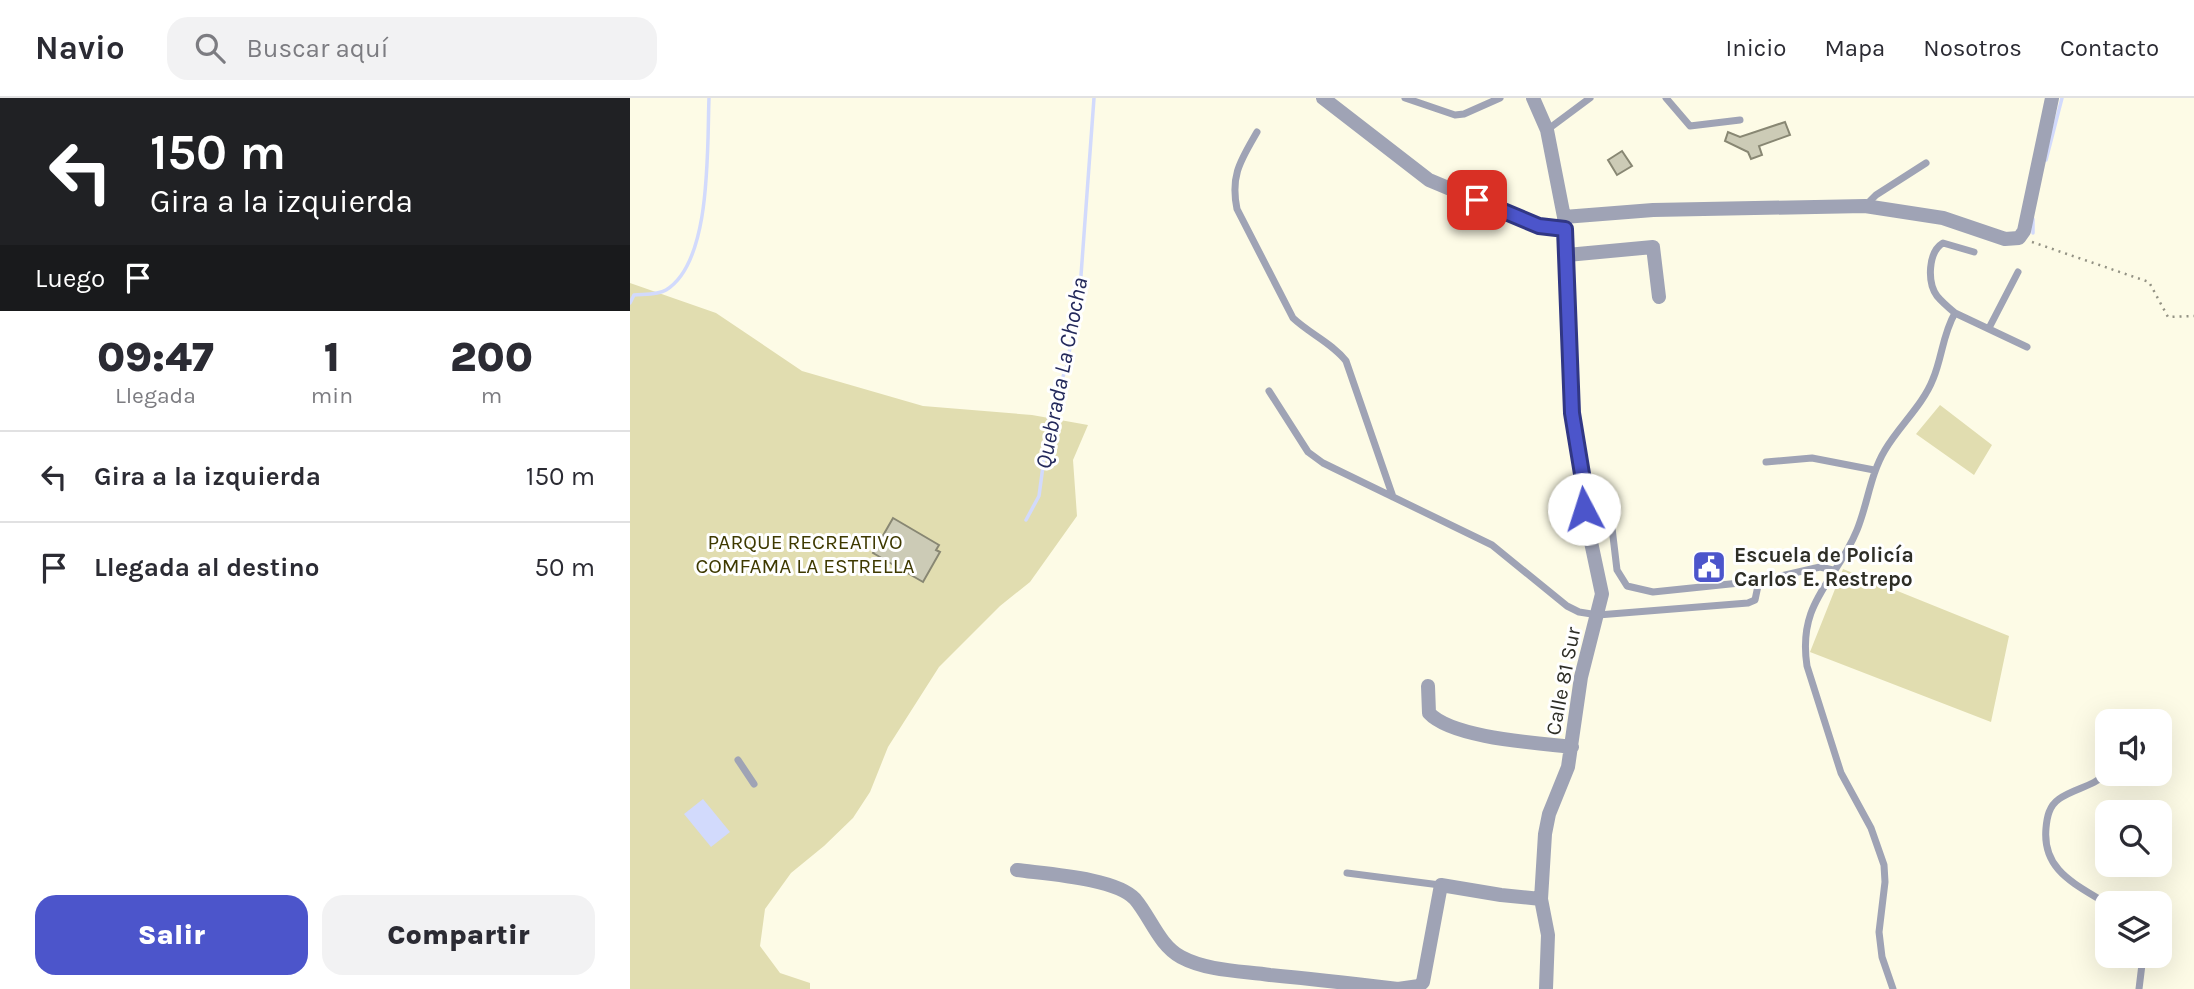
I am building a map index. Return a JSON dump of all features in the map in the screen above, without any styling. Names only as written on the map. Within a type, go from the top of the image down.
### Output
[{"type":"street","points":[[1323,98],[1429,180],[1539,226],[1653,210],[1866,206],[1943,218],[2005,239],[2019,238],[2024,231],[2052,98]]},
{"type":"street","name":"Calle 81 Sur","points":[[1533,98],[1547,130],[1565,223],[1572,413],[1583,480],[1584,509],[1602,585],[1601,604],[1587,645],[1568,768],[1549,814],[1545,834],[1541,899],[1548,935],[1546,989]]},
{"type":"street","points":[[1567,255],[1653,247],[1659,297]]},
{"type":"street","points":[[1428,686],[1429,713],[1437,722],[1489,736],[1572,747]]},
{"type":"street","points":[[1017,870],[1110,884],[1125,890],[1135,899],[1172,951],[1193,962],[1236,971],[1398,989],[1419,986],[1423,982],[1441,885],[1541,899]]},
{"type":"lane","points":[[1405,98],[1455,115],[1464,114],[1500,98]]},
{"type":"lane","points":[[1573,98],[1576,110]]},
{"type":"lane","points":[[1547,130],[1590,98]]},
{"type":"lane","points":[[1666,98],[1690,126],[1740,120]]},
{"type":"lane","points":[[1257,132],[1238,165],[1233,189],[1237,209],[1293,318],[1346,361],[1393,497]]},
{"type":"lane","points":[[1866,206],[1876,195],[1926,163]]},
{"type":"lane","points":[[1974,252],[1944,243],[1936,247],[1932,257],[1932,286],[1938,297],[1955,313],[2027,347]]},
{"type":"lane","points":[[1989,328],[2018,272]]},
{"type":"lane","points":[[1893,989],[1882,957],[1879,932],[1885,882],[1884,864],[1871,828],[1842,773],[1807,666],[1804,648],[1814,604],[1858,530],[1874,470],[1886,448],[1933,381],[1955,313]]},
{"type":"lane","points":[[1269,391],[1308,452],[1323,463],[1492,545],[1567,606],[1580,612],[1598,615],[1748,603],[1755,600],[1759,581]]},
{"type":"lane","points":[[1766,462],[1812,458],[1874,470]]},
{"type":"lane","points":[[1583,480],[1597,488],[1610,511],[1617,570],[1628,586],[1653,592],[1759,581],[1820,567],[1833,570]]},
{"type":"lane","points":[[738,760],[754,784]]},
{"type":"lane","points":[[2095,782],[2058,799],[2047,816],[2045,844],[2049,858],[2057,869],[2095,896]]},
{"type":"lane","points":[[1347,873],[1441,885]]},
{"type":"lane","points":[[2139,989],[2142,968]]},
{"type":"path","points":[[2019,238],[2149,282],[2168,317],[2194,316]]},
{"type":"green space","name":"PARQUE RECREATIVO COMFAMA LA ESTRELLA","points":[[630,283],[716,313],[802,371],[923,406],[1032,415],[1088,425],[1073,460],[1077,516],[1030,582],[1000,606],[939,667],[888,747],[870,792],[853,818],[791,873],[765,909],[760,946],[780,973],[810,983],[810,989],[630,989]]},
{"type":"green space","points":[[1940,405],[1992,445],[1974,475],[1916,434]]},
{"type":"green space","points":[[1843,569],[2009,636],[1991,722],[1810,652]]},
{"type":"water","points":[[703,799],[730,832],[711,847],[684,814]]},
{"type":"building","points":[[1785,122],[1790,135],[1759,146],[1762,155],[1751,159],[1748,152],[1725,141],[1728,132],[1740,137]]},
{"type":"building","points":[[1622,151],[1632,166],[1617,175],[1608,160]]},
{"type":"building","points":[[893,518],[939,545],[936,550],[940,552],[923,582],[873,553]]},
{"type":"waterway","points":[[630,303],[634,295],[655,294],[666,290],[681,276],[692,255],[704,202],[709,98]]},
{"type":"waterway","name":"Quebrada La Chocha","points":[[1026,520],[1039,496],[1050,414],[1067,365],[1080,289],[1094,98]]},
{"type":"waterway","points":[[2046,160],[2062,98]]},
{"type":"waterway","points":[[2033,219],[2033,233]]},
{"type":"place","name":"Escuela de Policía Carlos E. Restrepo","points":[[1709,567]]},
{"type":"route","points":[[1477,200],[1539,226],[1565,229],[1572,413],[1583,480],[1584,509]]}]
